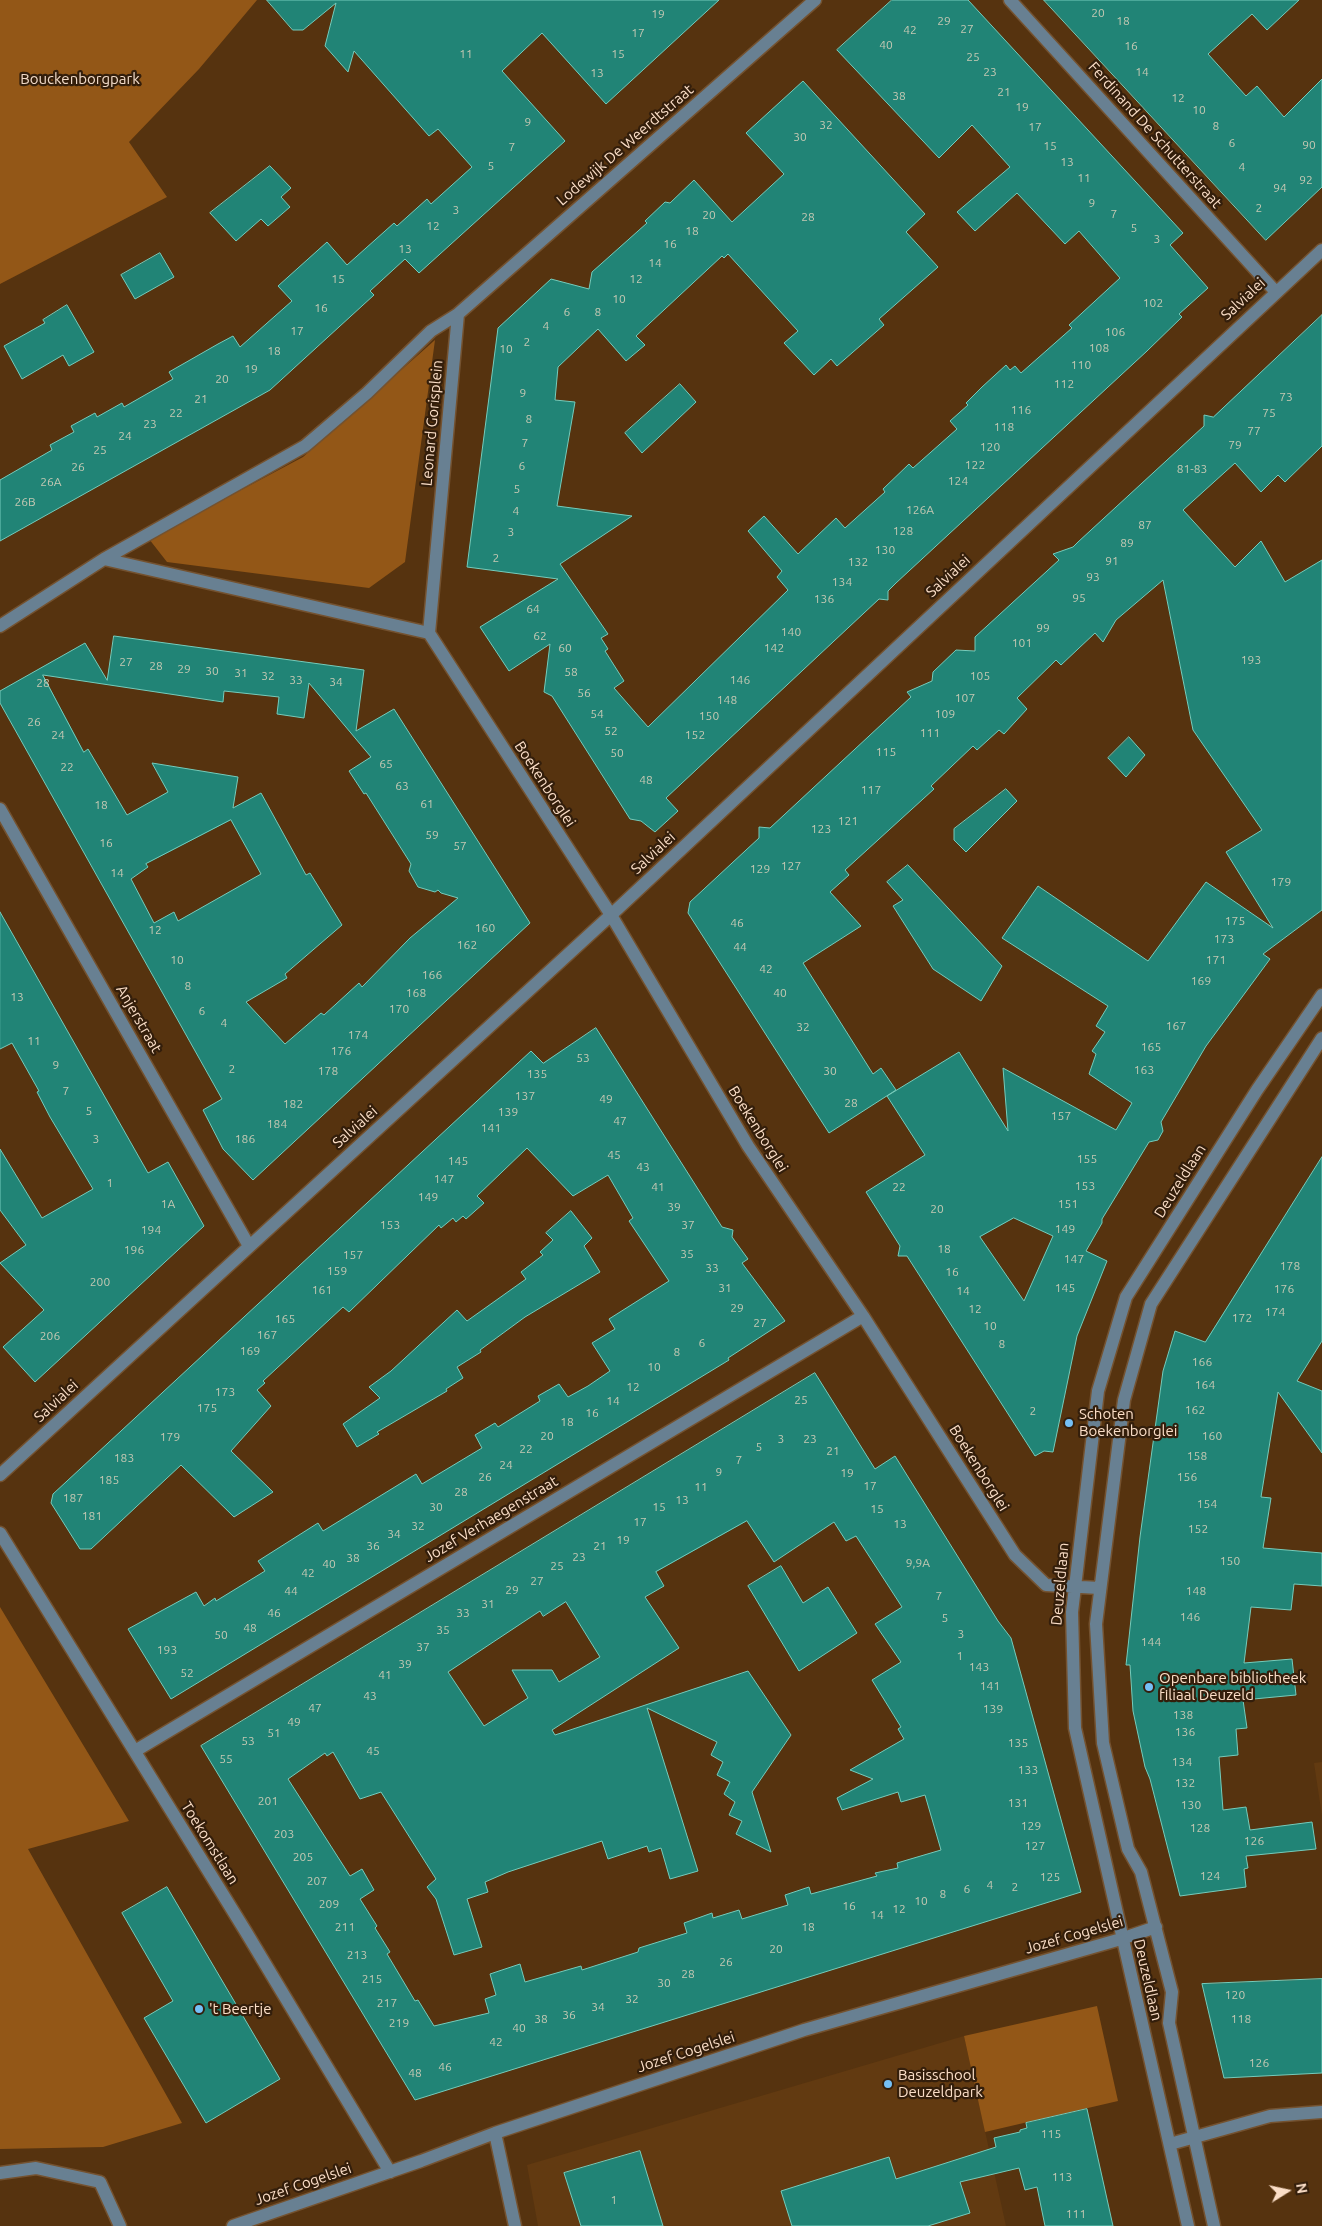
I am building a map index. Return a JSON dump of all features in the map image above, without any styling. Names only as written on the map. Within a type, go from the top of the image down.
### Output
[{"type":"street","name":"Lodewijk De Weerdtstraat","points":[[458,314],[815,0]]},
{"type":"street","name":"Ferdinand De Schutterstraat","points":[[1010,0],[1275,292]]},
{"type":"street","name":"Salvialei","points":[[0,1475],[611,915],[1322,250]]},
{"type":"street","name":"Leonard Gorisplein","points":[[0,626],[104,559],[305,446],[367,392],[431,331],[458,314]]},
{"type":"street","name":"Leonard Gorisplein","points":[[429,633],[458,314]]},
{"type":"street","points":[[104,559],[429,633]]},
{"type":"street","name":"Boekenborglei","points":[[429,633],[611,915],[748,1146],[863,1316],[1015,1555],[1046,1586],[1099,1588]]},
{"type":"street","name":"Anjerstraat","points":[[0,809],[249,1246]]},
{"type":"street","name":"Deuzeldlaan","points":[[1188,2226],[1121,1939],[1075,1728],[1072,1612],[1074,1587],[1098,1391],[1126,1297],[1257,1090],[1322,995]]},
{"type":"street","name":"Deuzeldlaan","points":[[1214,2226],[1169,2023],[1172,1992],[1141,1872],[1128,1849],[1103,1743],[1096,1624],[1099,1588],[1124,1400],[1151,1304],[1322,1038]]},
{"type":"street","name":"Jozef Verhaegenstraat","points":[[135,1751],[863,1316]]},
{"type":"street","name":"Toekomstlaan","points":[[0,1533],[135,1751],[390,2172]]},
{"type":"street","name":"Jozef Cogelslei","points":[[233,2226],[390,2172],[495,2133],[804,2030],[1121,1939],[1156,1927]]},
{"type":"street","points":[[1170,2144],[1270,2116],[1322,2112]]},
{"type":"street","points":[[495,2133],[515,2226]]},
{"type":"street","points":[[0,2172],[36,2168],[100,2182],[120,2226]]},
{"type":"shaded area","points":[[1322,1762],[1322,1816],[1314,1763]]},
{"type":"shaded area","name":"Basisschool Deuzeldpark","points":[[964,2036],[1006,2226],[538,2226],[527,2165]]},
{"type":"green space","name":"Bouckenborgpark","points":[[0,0],[257,0],[199,69],[129,142],[167,197],[0,284]]},
{"type":"green space","points":[[435,340],[405,562],[369,588],[167,562],[149,539],[303,457]]},
{"type":"green space","points":[[0,1607],[129,1821],[28,1849],[182,2123],[103,2147],[0,2149]]},
{"type":"green space","points":[[1097,2006],[1118,2101],[985,2132],[964,2036]]},
{"type":"building","points":[[267,0],[719,0],[606,104],[542,33],[502,71],[565,141],[419,273],[405,259],[370,291],[374,295],[270,390],[0,541],[0,480],[52,450],[50,445],[74,432],[71,426],[95,413],[97,417],[122,403],[124,407],[173,379],[169,372],[218,344],[233,336],[240,347],[292,301],[278,286],[327,242],[347,265],[394,223],[397,226],[427,199],[431,204],[472,167],[438,129],[429,136],[354,51],[348,72],[325,46],[336,3],[303,30],[293,30]]},
{"type":"building","points":[[892,0],[968,0],[1183,233],[1170,245],[1208,288],[1179,314],[1182,317],[1147,351],[896,583],[888,591],[888,600],[879,599],[666,798],[678,811],[655,832],[641,821],[630,819],[552,696],[544,692],[550,644],[509,671],[480,627],[558,579],[467,567],[498,328],[551,279],[589,289],[592,272],[647,223],[645,221],[665,202],[670,203],[694,180],[732,222],[784,174],[746,133],[803,81],[925,214],[906,232],[938,267],[879,319],[884,325],[837,366],[831,359],[814,375],[784,343],[798,331],[728,254],[724,258],[722,256],[636,336],[645,345],[626,361],[598,329],[558,367],[555,400],[575,402],[557,506],[632,516],[560,564],[608,634],[601,638],[608,649],[605,651],[624,681],[614,688],[648,727],[788,590],[777,577],[782,571],[748,531],[764,516],[798,554],[836,518],[845,528],[885,492],[883,489],[909,464],[913,468],[957,429],[950,421],[1006,365],[1010,370],[1015,366],[1021,373],[1072,328],[1069,325],[1120,278],[1079,231],[1065,244],[1017,193],[975,231],[957,212],[1010,167],[972,125],[939,158],[837,50]]},
{"type":"building","points":[[1044,0],[1299,0],[1267,30],[1252,14],[1208,54],[1246,96],[1257,86],[1284,117],[1322,79],[1322,187],[1266,240]]},
{"type":"building","points":[[270,166],[291,188],[281,197],[290,207],[268,226],[261,219],[236,241],[210,213]]},
{"type":"building","points":[[160,253],[174,277],[135,299],[121,275]]},
{"type":"building","points":[[67,305],[94,352],[69,366],[63,355],[22,379],[4,346],[45,323],[43,320]]},
{"type":"building","points":[[1322,315],[1322,446],[1285,482],[1278,475],[1261,492],[1235,463],[1183,510],[1235,567],[1261,541],[1285,582],[1322,560],[1322,910],[1263,954],[1270,959],[1206,1046],[1161,1122],[1163,1131],[1158,1140],[1149,1142],[1102,1219],[1102,1223],[1086,1251],[1107,1261],[1077,1336],[1053,1452],[1044,1451],[1035,1456],[907,1256],[898,1256],[900,1246],[866,1192],[925,1155],[887,1096],[959,1052],[1008,1131],[1003,1068],[1116,1130],[1132,1103],[1089,1074],[1096,1054],[1092,1051],[1105,1032],[1096,1026],[1108,1006],[1002,938],[1038,886],[1148,961],[1206,882],[1273,928],[1226,852],[1262,830],[1193,730],[1163,580],[1116,620],[1103,642],[1095,633],[1061,665],[1056,660],[1017,698],[1027,709],[1004,734],[999,730],[977,750],[973,746],[931,786],[934,789],[845,870],[849,875],[830,892],[861,926],[803,963],[873,1074],[881,1068],[896,1090],[829,1133],[688,913],[690,902],[759,838],[759,827],[770,828],[911,697],[907,692],[932,681],[933,672],[956,650],[975,651],[975,637],[1059,560],[1053,554],[1073,547],[1204,426],[1204,415],[1213,417]],"holes":[[[1014,1218],[1053,1236],[1024,1301],[980,1237]]]},
{"type":"building","points":[[680,384],[696,402],[642,453],[625,433]]},
{"type":"building","points":[[114,636],[364,670],[356,731],[394,709],[530,923],[253,1180],[223,1149],[203,1110],[222,1099],[0,703],[0,691],[85,643],[107,680]],"holes":[[[43,675],[223,702],[224,691],[279,697],[277,714],[304,718],[309,683],[371,757],[349,771],[364,794],[366,793],[411,864],[409,871],[418,887],[435,892],[438,890],[441,893],[458,898],[410,938],[362,987],[359,983],[324,1015],[321,1013],[285,1044],[246,1002],[287,978],[285,974],[342,925],[310,873],[306,875],[261,793],[233,808],[238,777],[152,763],[168,792],[127,815],[88,749],[84,752]],[[231,820],[261,874],[178,921],[174,912],[154,923],[131,879],[148,867],[146,864]]]},
{"type":"building","points":[[1129,737],[1145,755],[1126,777],[1108,758]]},
{"type":"building","points":[[1006,789],[1017,801],[966,852],[954,840],[954,829]]},
{"type":"building","points":[[908,865],[1002,966],[981,1001],[933,969],[893,906],[903,900],[887,882]]},
{"type":"building","points":[[0,912],[148,1173],[168,1162],[204,1226],[35,1382],[3,1347],[44,1310],[0,1263],[26,1245],[0,1210],[0,1149],[42,1218],[93,1189],[50,1117],[37,1092],[39,1091],[12,1043],[0,1049]]},
{"type":"building","points":[[596,1028],[722,1227],[733,1230],[732,1237],[748,1259],[742,1263],[785,1321],[728,1358],[729,1360],[171,1699],[128,1629],[196,1592],[204,1606],[215,1598],[216,1601],[265,1571],[258,1561],[318,1523],[323,1531],[416,1474],[422,1484],[482,1448],[475,1435],[495,1423],[498,1427],[540,1401],[538,1396],[559,1384],[568,1397],[610,1371],[592,1343],[615,1329],[609,1319],[669,1281],[629,1221],[633,1218],[608,1175],[573,1196],[527,1148],[477,1196],[484,1203],[466,1219],[463,1216],[456,1222],[453,1218],[441,1228],[439,1225],[349,1312],[343,1307],[263,1381],[265,1383],[257,1390],[271,1406],[231,1451],[273,1492],[234,1517],[181,1465],[91,1549],[80,1549],[51,1503],[53,1494],[531,1051],[543,1063]]},
{"type":"building","points":[[1322,1157],[1322,1341],[1297,1381],[1322,1391],[1322,1453],[1278,1392],[1261,1497],[1271,1498],[1263,1548],[1322,1553],[1322,1586],[1294,1584],[1291,1610],[1251,1607],[1244,1663],[1292,1659],[1296,1695],[1243,1700],[1247,1728],[1236,1729],[1238,1755],[1219,1757],[1223,1810],[1246,1807],[1250,1830],[1312,1822],[1316,1849],[1246,1856],[1248,1868],[1244,1869],[1246,1887],[1180,1896],[1150,1779],[1145,1767],[1133,1711],[1130,1665],[1126,1665],[1140,1537],[1163,1371],[1175,1331],[1205,1342]]},
{"type":"building","points":[[571,1211],[592,1238],[584,1246],[600,1272],[525,1317],[480,1350],[481,1352],[457,1367],[463,1378],[446,1389],[447,1391],[377,1432],[379,1434],[357,1447],[343,1424],[380,1398],[369,1387],[391,1371],[457,1310],[467,1321],[526,1279],[521,1272],[543,1255],[540,1252],[553,1240],[546,1233]]},
{"type":"building","points":[[815,1373],[875,1469],[895,1456],[998,1621],[1011,1638],[1081,1892],[415,2100],[201,1746]],"holes":[[[747,1521],[774,1562],[834,1522],[846,1541],[856,1536],[902,1607],[875,1624],[901,1662],[872,1680],[901,1727],[898,1729],[904,1739],[850,1770],[873,1779],[837,1798],[842,1810],[898,1792],[901,1802],[925,1795],[941,1850],[897,1863],[898,1868],[875,1873],[877,1876],[811,1894],[809,1887],[785,1895],[788,1905],[742,1919],[739,1910],[713,1918],[712,1913],[684,1923],[687,1933],[639,1948],[638,1952],[582,1970],[581,1966],[525,1982],[520,1964],[490,1974],[496,1995],[485,1999],[489,2013],[434,2026],[418,2000],[415,2001],[387,1954],[390,1952],[360,1899],[374,1890],[362,1869],[350,1876],[288,1779],[325,1753],[327,1756],[333,1752],[360,1799],[381,1792],[436,1879],[427,1887],[436,1899],[454,1955],[482,1947],[467,1899],[488,1892],[485,1882],[508,1872],[602,1841],[608,1859],[647,1846],[649,1852],[661,1848],[670,1879],[698,1871],[647,1708],[717,1742],[711,1755],[723,1762],[717,1775],[730,1782],[724,1794],[735,1802],[729,1815],[742,1821],[736,1834],[771,1852],[752,1792],[791,1735],[748,1671],[555,1735],[552,1730],[679,1648],[645,1597],[664,1586],[656,1572]],[[566,1602],[600,1657],[559,1682],[552,1670],[512,1670],[528,1698],[484,1726],[448,1672],[540,1611],[543,1616]]]},
{"type":"building","points":[[781,1566],[803,1603],[828,1587],[857,1633],[799,1671],[748,1586]]},
{"type":"building","name":"'t Beertje","points":[[167,1887],[280,2079],[206,2123],[144,2018],[173,2001],[122,1913]]},
{"type":"building","points":[[1322,1979],[1322,2073],[1224,2078],[1202,1984]]},
{"type":"building","points":[[1087,2109],[1113,2226],[1045,2226],[1037,2187],[1025,2190],[1019,2168],[960,2182],[970,2213],[928,2226],[792,2226],[781,2191],[889,2157],[896,2179],[996,2147],[994,2138],[1020,2132],[1020,2130],[1027,2128],[1026,2123]]},
{"type":"building","points":[[640,2151],[663,2226],[581,2226],[564,2173]]},
{"type":"place","name":"Schoten Boekenborglei","points":[[1069,1423]]},
{"type":"place","name":"Openbare bibliotheek filiaal Deuzeld","points":[[1149,1687]]},
{"type":"place","name":"'t Beertje","points":[[199,2009]]},
{"type":"place","name":"Basisschool Deuzeldpark","points":[[888,2084]]}]
